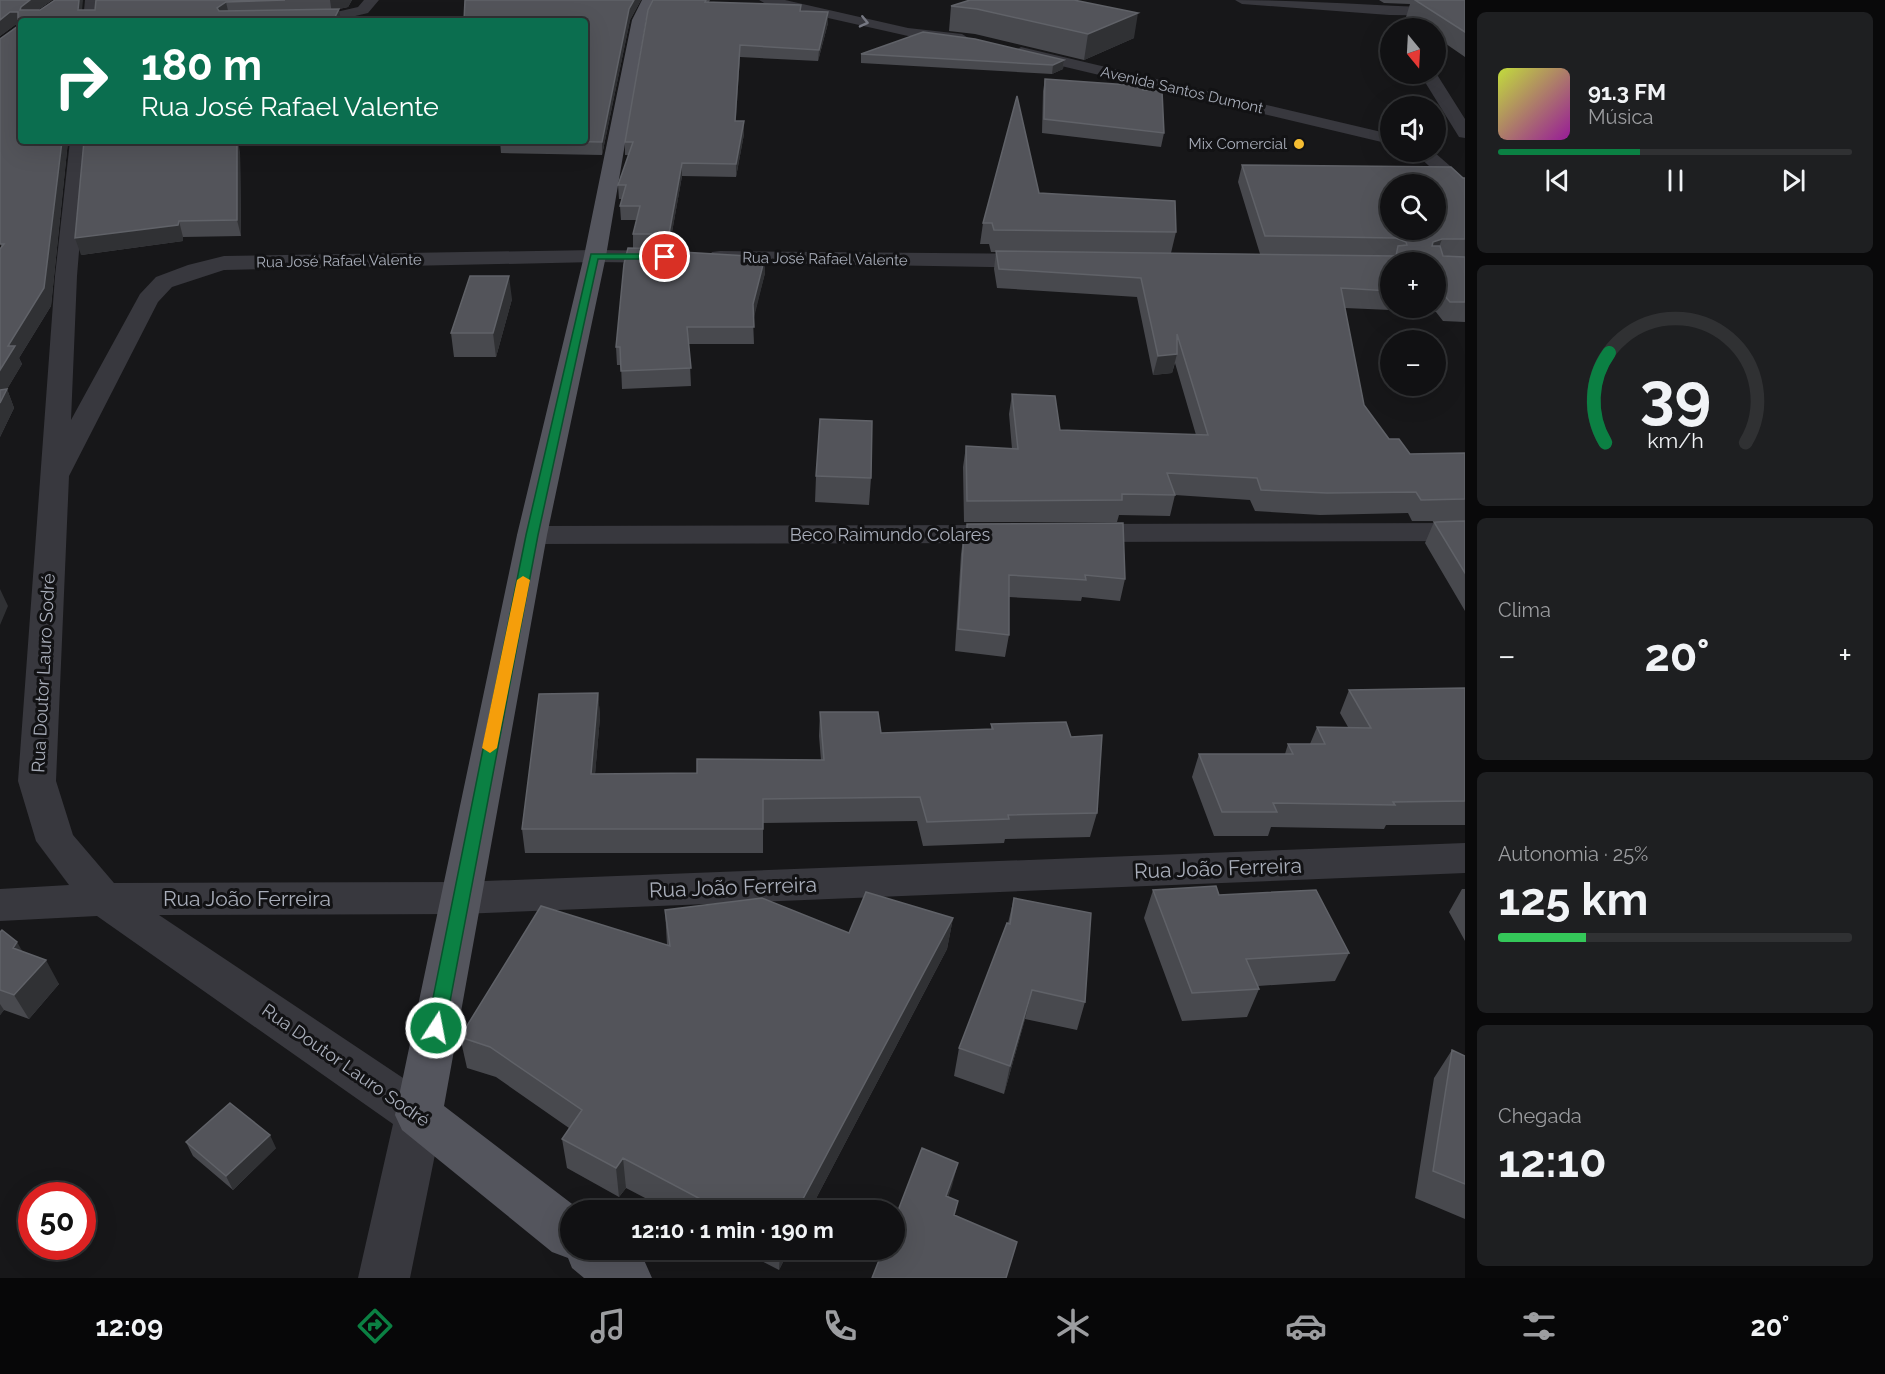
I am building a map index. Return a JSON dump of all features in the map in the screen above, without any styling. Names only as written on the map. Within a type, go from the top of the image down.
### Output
[{"type":"main road","points":[[419,1115],[532,535],[594,256],[639,20],[649,0]]},
{"type":"main road","name":"Rua Doutor Lauro Sodré","points":[[419,1115],[560,1226]]},
{"type":"main road","points":[[603,1260],[626,1278]]},
{"type":"street","points":[[90,18],[92,0]]},
{"type":"street","points":[[766,0],[908,32],[974,41],[928,24],[819,0]]},
{"type":"street","points":[[1242,0],[1389,11],[1465,12]]},
{"type":"street","points":[[1364,0],[1389,11],[1394,18]]},
{"type":"street","points":[[306,18],[354,14],[369,4]]},
{"type":"street","name":"Avenida Santos Dumont","points":[[1007,49],[1380,137]]},
{"type":"street","points":[[1434,84],[1465,133]]},
{"type":"street","name":"Rua Doutor Lauro Sodré","points":[[79,144],[66,276],[37,781],[56,841],[104,898],[419,1115]]},
{"type":"street","points":[[1446,152],[1455,154]]},
{"type":"street","points":[[1434,162],[1465,189]]},
{"type":"street","name":"Rua José Rafael Valente","points":[[55,475],[148,299],[164,282],[224,263],[594,256],[1058,261]]},
{"type":"street","name":"Beco Raimundo Colares","points":[[532,535],[1465,532]]},
{"type":"street","name":"Rua João Ferreira","points":[[0,905],[104,898],[461,898],[1465,858]]},
{"type":"street","points":[[384,1278],[419,1115]]},
{"type":"building","points":[[0,0],[30,0],[20,10],[40,10],[55,0],[79,0],[78,10],[95,10],[96,0],[285,0],[226,2],[217,8],[219,11],[339,9],[334,18],[18,18],[18,12],[10,12],[0,20]]},
{"type":"building","points":[[465,0],[634,0],[629,9],[602,142],[588,142],[588,18],[464,18]]},
{"type":"building","points":[[653,0],[801,5],[800,11],[828,12],[819,50],[740,45],[735,121],[744,121],[736,164],[682,163],[669,234],[633,234],[640,206],[620,206],[626,185],[618,185],[633,142],[625,142],[648,10]]},
{"type":"building","points":[[970,0],[1074,0],[1138,13],[1088,34],[977,9],[951,6]]},
{"type":"building","points":[[1415,0],[1465,0],[1465,32]]},
{"type":"building","points":[[18,26],[18,144],[62,144],[44,288],[8,346],[15,346],[0,370],[0,249],[4,244],[0,244],[0,39]]},
{"type":"building","points":[[923,32],[975,39],[1064,60],[1053,65],[861,54]]},
{"type":"building","points":[[1045,79],[1143,86],[1143,90],[1162,91],[1164,133],[1044,119]]},
{"type":"building","points":[[1017,96],[1039,193],[1175,201],[1176,232],[994,230],[992,223],[983,223]]},
{"type":"building","points":[[84,144],[237,144],[237,220],[179,221],[178,225],[75,238]]},
{"type":"building","points":[[1242,165],[1451,167],[1465,178],[1465,239],[1446,239],[1446,174],[1380,174],[1380,238],[1265,236]]},
{"type":"building","points":[[1401,240],[1439,240],[1433,242],[1432,246],[1440,246],[1442,252],[1397,252],[1398,246],[1407,245]]},
{"type":"building","points":[[628,248],[765,257],[753,304],[754,327],[687,327],[691,368],[621,371],[620,347],[616,347],[624,264]]},
{"type":"building","points":[[996,251],[1380,256],[1380,290],[1341,288],[1364,405],[1389,439],[1399,439],[1410,454],[1465,453],[1465,499],[1421,500],[1416,492],[1327,493],[1261,490],[1257,478],[1167,473],[1175,495],[1122,494],[1122,500],[967,501],[966,446],[1018,449],[1012,394],[1055,396],[1060,430],[1208,435],[1177,334],[1177,354],[1158,356],[1141,278],[999,269]]},
{"type":"building","points":[[1446,256],[1465,257],[1465,302],[1450,302],[1446,297]]},
{"type":"building","points":[[470,276],[509,276],[493,333],[451,333]]},
{"type":"building","points":[[7,389],[0,403],[0,390]]},
{"type":"building","points":[[820,419],[872,421],[871,478],[816,476]]},
{"type":"building","points":[[1465,521],[1465,573],[1434,522]]},
{"type":"building","points":[[1123,523],[1125,579],[1085,575],[1086,580],[1009,575],[1009,635],[958,629],[964,532],[967,533],[967,524]]},
{"type":"building","points":[[1465,688],[1465,801],[1393,802],[1395,805],[1273,803],[1277,812],[1222,812],[1199,754],[1293,754],[1288,744],[1325,744],[1317,727],[1371,728],[1349,690]]},
{"type":"building","points":[[598,693],[591,774],[697,773],[697,759],[824,760],[820,712],[878,712],[881,733],[993,729],[991,724],[1066,722],[1071,737],[1102,735],[1097,813],[1008,815],[1009,819],[927,822],[920,797],[763,799],[763,829],[522,829],[539,694]]},
{"type":"building","points":[[1216,886],[1219,895],[1316,890],[1349,953],[1246,959],[1259,989],[1192,993],[1153,890]]},
{"type":"building","points":[[866,892],[953,918],[802,1200],[702,1200],[623,1158],[616,1168],[562,1139],[582,1110],[490,1047],[460,1037],[541,906],[670,946],[665,910],[762,898],[849,933]]},
{"type":"building","points":[[1014,898],[1091,913],[1085,1002],[1032,990],[1010,1066],[959,1048],[1007,923],[1010,924]]},
{"type":"building","points":[[2,930],[17,942],[13,948],[46,960],[14,995],[0,990],[0,932]]},
{"type":"building","points":[[1452,1050],[1465,1056],[1465,1184],[1433,1171]]},
{"type":"building","points":[[230,1103],[270,1135],[226,1176],[186,1142]]},
{"type":"building","points":[[922,1148],[958,1163],[946,1196],[958,1201],[954,1215],[1017,1242],[1006,1278],[872,1278],[879,1260],[905,1260],[905,1200],[902,1200]]},
{"type":"slow traffic","points":[[490,748],[523,580]]},
{"type":"place","name":"Mix Comercial","points":[[1299,144]]},
{"type":"route","points":[[436,1028],[532,535],[594,256],[665,257]]}]
